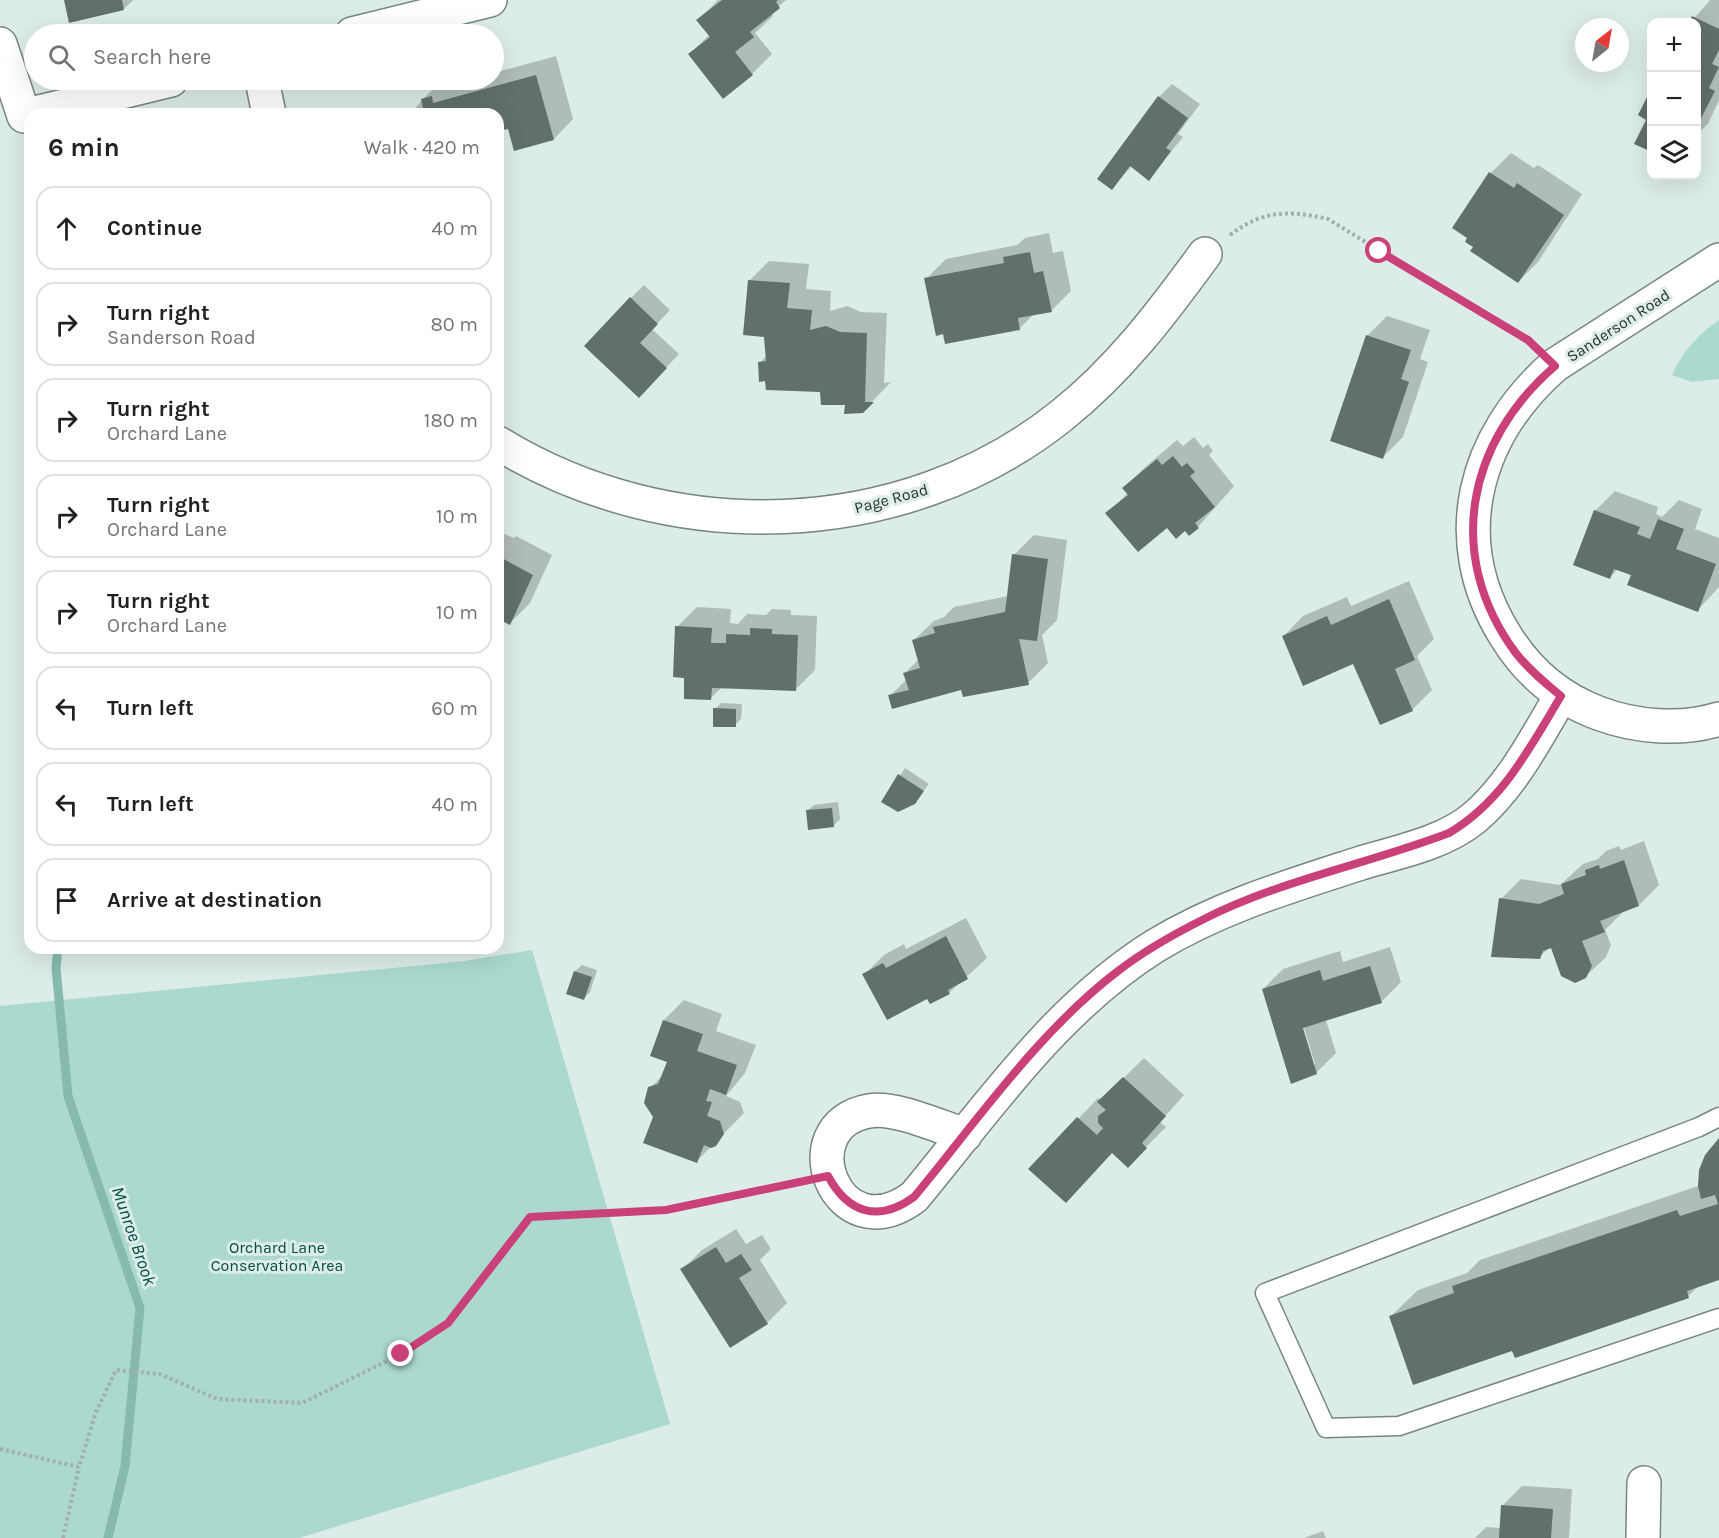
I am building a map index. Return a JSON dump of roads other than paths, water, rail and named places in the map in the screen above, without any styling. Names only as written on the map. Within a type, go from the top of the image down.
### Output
[{"type":"street","points":[[393,24],[490,0]]},
{"type":"street","points":[[0,44],[21,117]]},
{"type":"street","points":[[57,108],[130,90]]},
{"type":"street","points":[[264,90],[268,108]]},
{"type":"street","name":"Page Road","points":[[504,446],[562,476],[612,493],[672,509],[715,516],[765,519],[875,505],[926,490],[974,470],[1023,444],[1062,416],[1144,337],[1205,254]]},
{"type":"street","name":"Sanderson Road","points":[[1719,260],[1555,366],[1535,383],[1498,432],[1477,487],[1472,541],[1482,589],[1499,626],[1516,652],[1561,696],[1617,720],[1649,725],[1683,725],[1719,719]]},
{"type":"street","points":[[965,1135],[885,1110],[869,1111],[847,1121],[830,1141],[826,1159],[828,1176],[837,1192],[849,1204],[866,1211],[892,1210],[914,1197],[1060,1024],[1118,971],[1156,946],[1205,919],[1255,897],[1415,846],[1449,833],[1473,819],[1499,793],[1561,696]]},
{"type":"street","points":[[1643,1538],[1644,1483]]},
{"type":"lane","points":[[1719,1117],[1699,1127],[1265,1293],[1326,1428],[1399,1425],[1719,1318]]},
{"type":"waterway","name":"Munroe Brook","points":[[57,954],[56,968],[68,1096],[140,1308],[125,1466],[108,1538]]},
{"type":"park label","name":"Orchard Lane Conservation Area","points":[[277,1256]]}]
